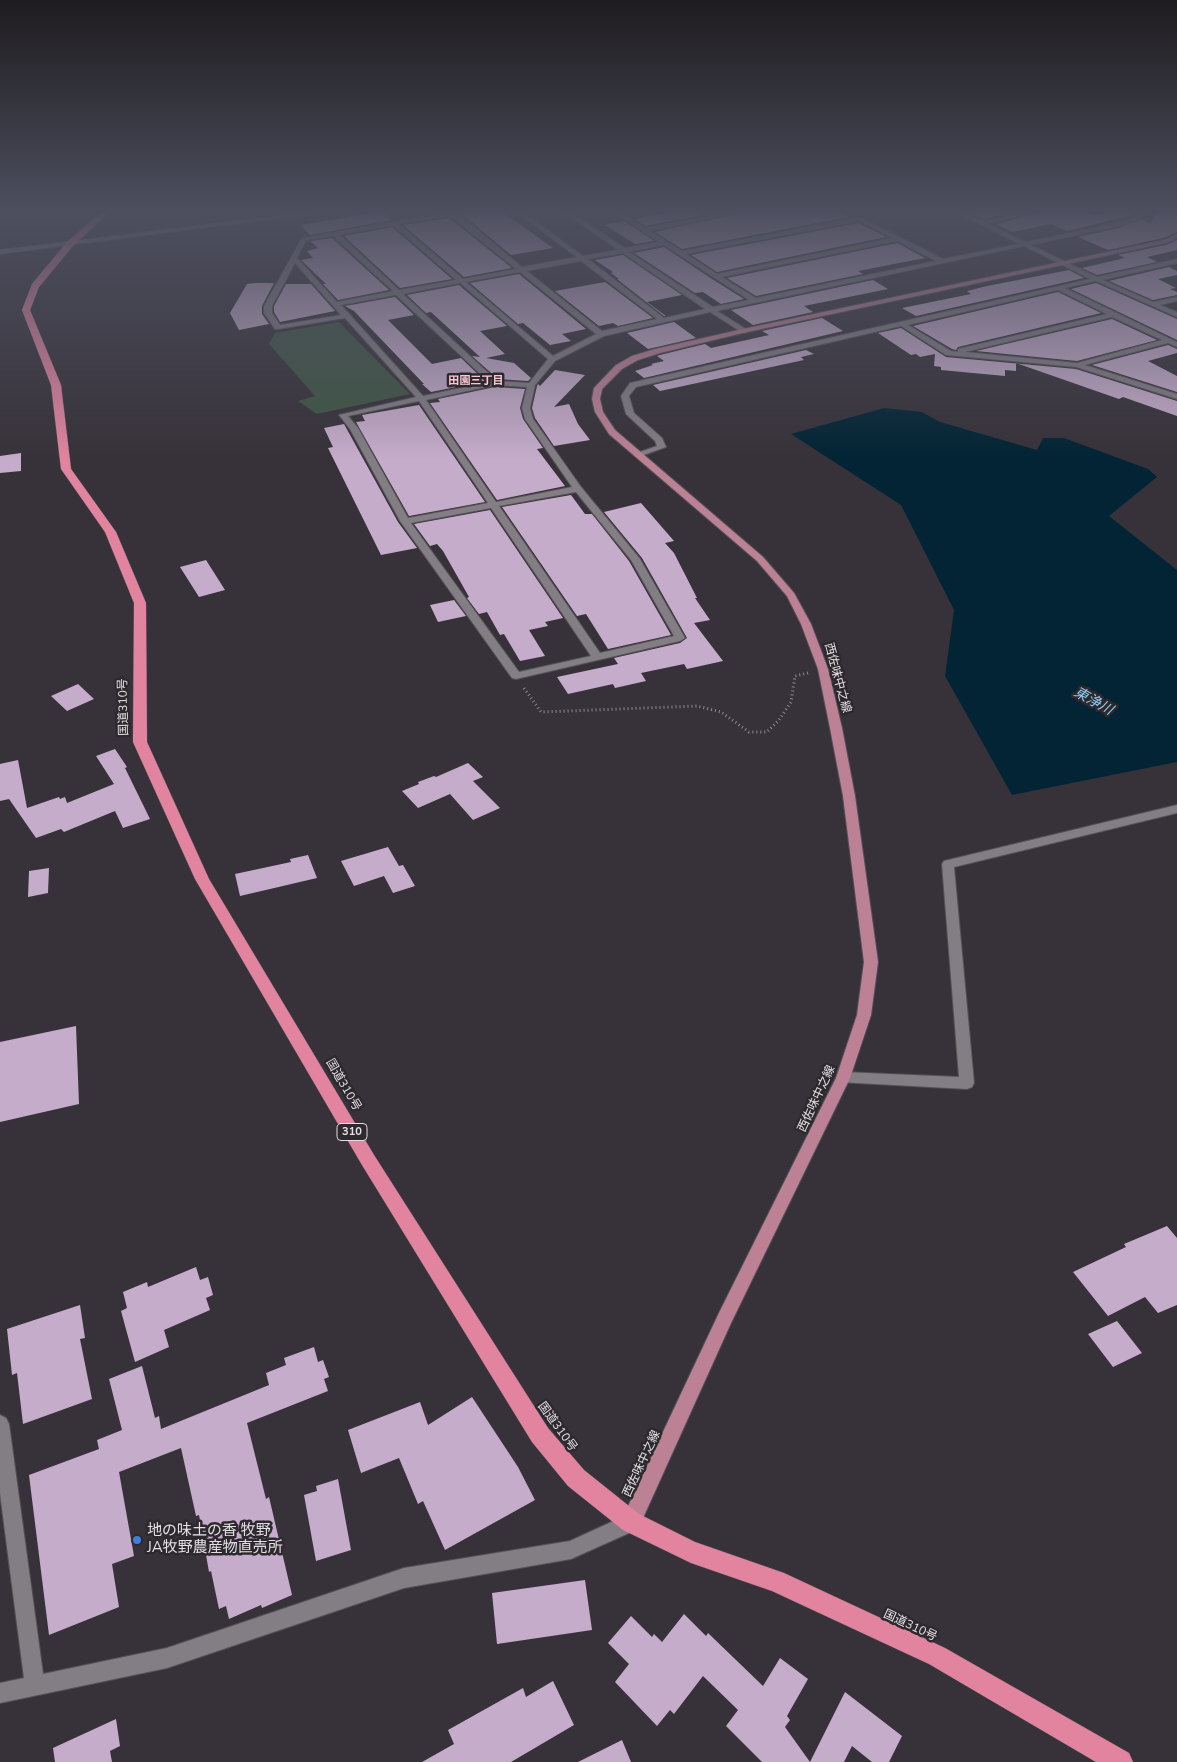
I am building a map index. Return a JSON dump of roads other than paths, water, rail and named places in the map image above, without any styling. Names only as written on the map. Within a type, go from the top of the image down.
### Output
[{"type":"highway","name":"国道310号","points":[[32,295],[26,310],[56,385],[66,469],[110,532],[140,603],[140,742],[202,879],[368,1160],[540,1435],[576,1478],[631,1522],[691,1552],[776,1581],[937,1656],[1120,1762]]},
{"type":"main road","name":"西佐味中之線","points":[[631,1522],[725,1318],[843,1078],[864,1014],[871,962],[849,796],[823,669],[813,639],[791,595],[760,559],[612,432],[599,412],[596,399],[598,388],[620,367],[635,358],[676,346],[916,295]]},
{"type":"street","points":[[274,295],[268,306],[268,313],[278,327],[346,316]]},
{"type":"street","points":[[328,295],[421,398],[597,657]]},
{"type":"street","points":[[336,304],[385,295]]},
{"type":"street","points":[[399,295],[494,383]]},
{"type":"street","points":[[477,295],[552,359]]},
{"type":"street","points":[[553,295],[601,334]]},
{"type":"street","points":[[629,295],[661,320]]},
{"type":"street","points":[[690,295],[743,331]]},
{"type":"street","points":[[745,295],[755,302]]},
{"type":"street","points":[[531,385],[494,383],[343,415],[354,428],[405,521],[516,676],[680,638],[635,559],[578,489],[529,419],[526,408],[531,385],[552,359],[601,334],[786,295]]},
{"type":"street","points":[[638,454],[662,447],[659,440],[630,414],[625,396],[633,385],[1027,295]]},
{"type":"street","points":[[1074,295],[1177,345]]},
{"type":"street","points":[[1133,295],[1177,316]]},
{"type":"street","points":[[1153,304],[1177,299]]},
{"type":"street","points":[[949,354],[1114,314]]},
{"type":"street","points":[[902,324],[949,354],[1077,365],[1177,397]]},
{"type":"street","points":[[1077,365],[1168,341]]},
{"type":"street","points":[[405,521],[578,489]]},
{"type":"street","points":[[843,1078],[966,1083],[948,864],[1177,809]]},
{"type":"street","points":[[0,1424],[35,1686]]},
{"type":"street","points":[[0,1694],[168,1658],[404,1578],[571,1550],[631,1522]]},
{"type":"water","name":"東浄川","points":[[884,408],[922,412],[940,422],[1037,450],[1043,438],[1064,438],[1148,469],[1157,477],[1109,516],[1177,570],[1177,762],[1012,795],[945,676],[954,610],[901,505],[791,434]]},
{"type":"place","name":"地の味土の香 牧野 JA牧野農産物直売所","points":[[137,1540]]},
{"type":"district","name":"田園三丁目","points":[[476,381]]}]
